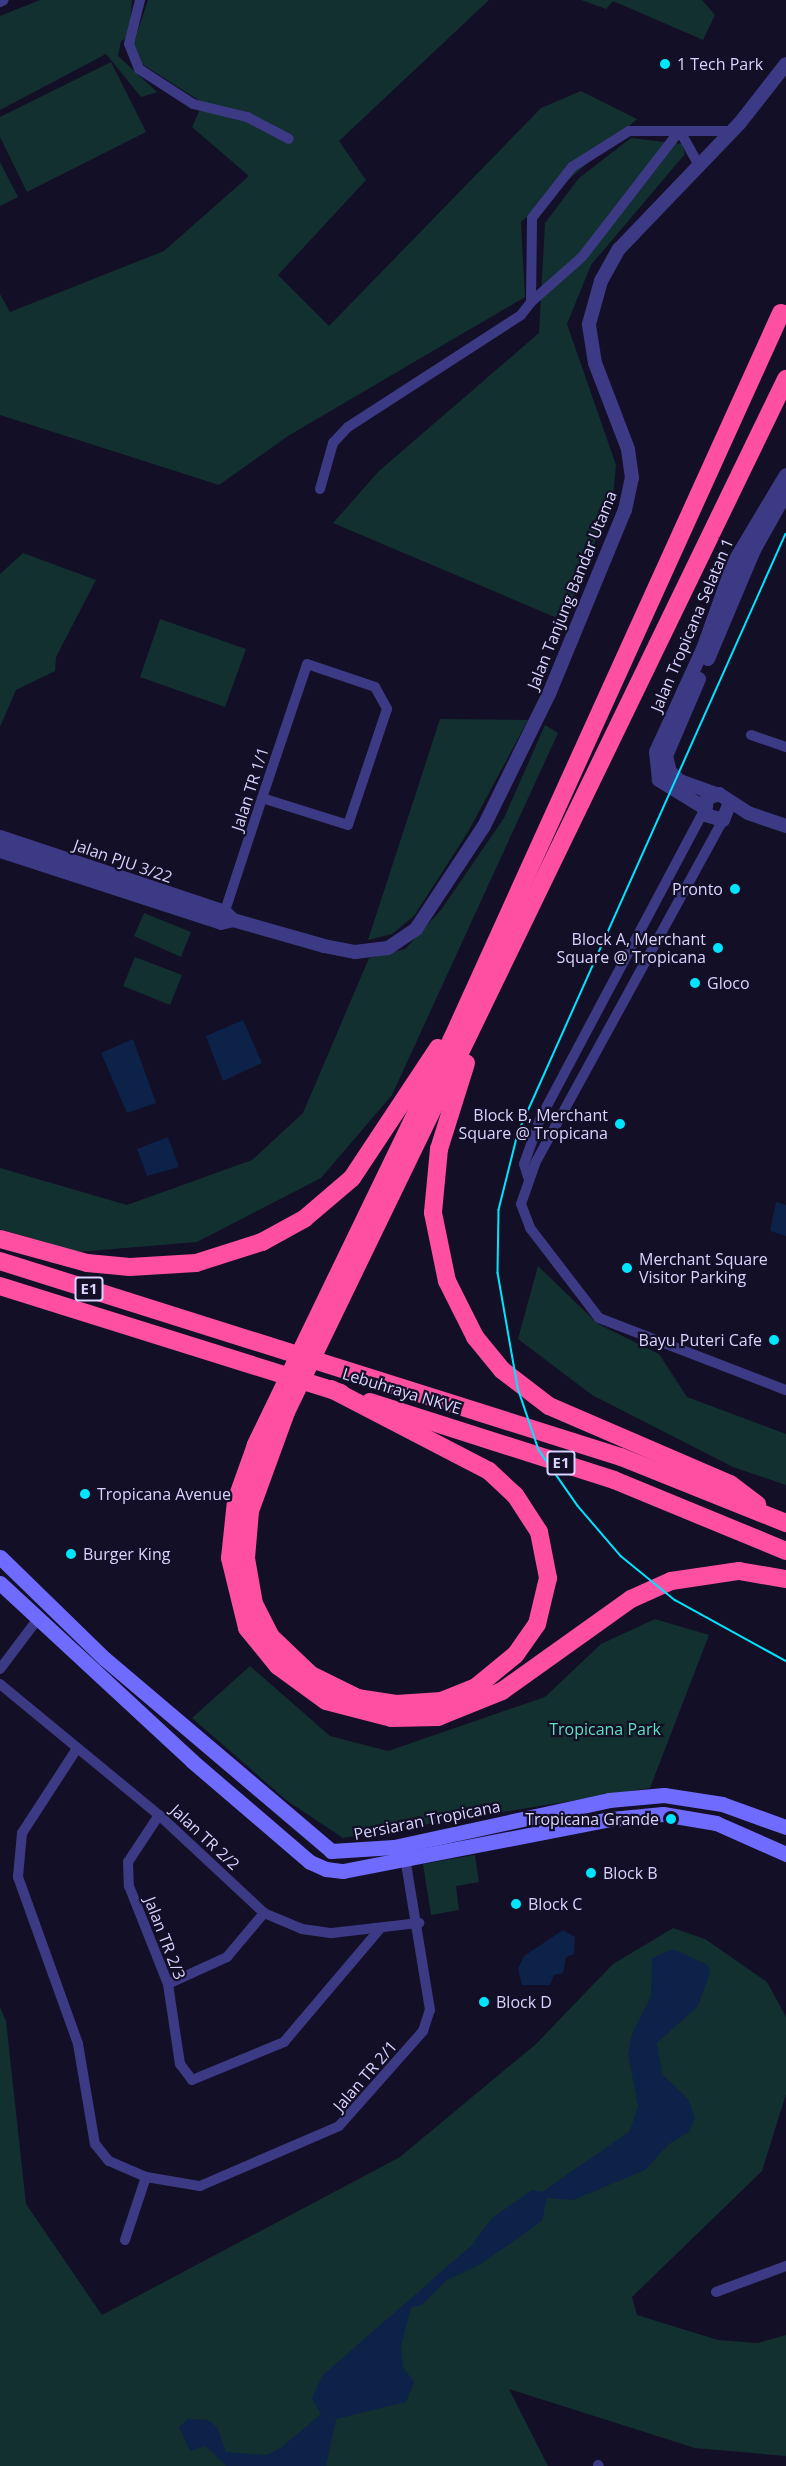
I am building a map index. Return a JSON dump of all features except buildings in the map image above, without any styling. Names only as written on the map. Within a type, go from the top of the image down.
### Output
[{"type":"highway","points":[[331,1389],[489,1471],[520,1501],[539,1532],[548,1578],[537,1624],[515,1655],[476,1687],[442,1701],[396,1704],[328,1687],[286,1654],[261,1620],[249,1588],[246,1544],[254,1495],[286,1412],[461,1035],[781,313]]},
{"type":"highway","points":[[786,379],[461,1035],[268,1418],[238,1492],[230,1540],[231,1576],[253,1639],[294,1681],[326,1701],[369,1716],[438,1717],[501,1691],[631,1599],[671,1581],[740,1571],[786,1579]]},
{"type":"highway","points":[[0,1239],[87,1263],[130,1267],[196,1263],[262,1242],[304,1218],[352,1178],[389,1129],[434,1052],[461,1035]]},
{"type":"highway","points":[[461,1035],[469,1055],[444,1125],[433,1190],[441,1259],[464,1319],[489,1355],[531,1395],[585,1425],[730,1484],[763,1513]]},
{"type":"highway","name":"Lebuhraya NKVE","points":[[0,1261],[621,1457],[786,1523]]},
{"type":"highway","name":"Lebuhraya NKVE","points":[[0,1286],[614,1480],[786,1551]]},
{"type":"main road","name":"Persiaran Tropicana","points":[[0,1557],[51,1608],[316,1843],[342,1854],[404,1852],[663,1815],[716,1823],[786,1854]]},
{"type":"main road","name":"Persiaran Tropicana","points":[[0,1583],[37,1620],[310,1862],[343,1871],[404,1852],[609,1800],[664,1795],[722,1804],[786,1827]]},
{"type":"main road","points":[[37,1620],[51,1608]]},
{"type":"street","points":[[140,0],[129,44],[139,69],[193,104],[247,117],[289,139]]},
{"type":"street","name":"Jalan Tanjung Bandar Utama","points":[[324,946],[355,952],[388,948],[416,929],[484,826],[549,694],[625,510],[632,478],[628,449],[595,363],[589,324],[593,303],[620,249],[733,131],[786,64]]},
{"type":"street","points":[[531,302],[532,218],[572,167],[628,131],[680,133],[733,131]]},
{"type":"street","points":[[680,133],[699,166]]},
{"type":"street","points":[[320,489],[333,443],[348,427],[465,356],[582,257],[680,133]]},
{"type":"street","name":"Jalan Tropicana Selatan 1","points":[[703,809],[659,780],[656,752],[703,649],[734,562],[786,475]]},
{"type":"street","name":"Jalan Tropicana Selatan 1","points":[[715,794],[680,781],[670,772],[666,756],[754,550],[786,493]]},
{"type":"street","name":"Jalan TR 1/1","points":[[226,919],[262,798],[307,664],[375,687],[387,710],[348,825],[262,798]]},
{"type":"street","points":[[751,735],[786,747]]},
{"type":"street","points":[[528,1177],[524,1164],[540,1119],[703,809],[715,794],[748,813],[786,826]]},
{"type":"street","points":[[730,801],[725,819],[528,1177],[522,1190],[523,1215],[599,1318],[786,1390]]},
{"type":"street","points":[[703,809],[711,820],[748,813]]},
{"type":"street","name":"Jalan PJU 3/22","points":[[0,837],[226,919]]},
{"type":"street","name":"Jalan PJU 3/22","points":[[0,851],[324,946]]},
{"type":"street","points":[[0,1669],[37,1620]]},
{"type":"street","name":"Jalan TR 2/2","points":[[0,1684],[76,1750],[159,1815],[264,1913],[302,1929],[379,1930],[419,1923]]},
{"type":"street","name":"Jalan TR 2/1","points":[[76,1750],[22,1833],[18,1877],[78,2044],[95,2144],[109,2161],[146,2177],[179,2185],[209,2184],[351,2118],[423,2031],[430,2010],[419,1923],[404,1852]]},
{"type":"street","name":"Jalan TR 2/3","points":[[159,1815],[128,1862],[129,1886],[168,1983],[180,2064],[184,2076],[198,2082],[284,2042],[379,1930]]},
{"type":"street","points":[[168,1983],[227,1957],[264,1913]]},
{"type":"street","points":[[125,2240],[146,2177]]},
{"type":"street","points":[[716,2292],[785,2264]]},
{"type":"green space","points":[[40,0],[132,0],[129,37],[121,41],[118,56],[157,92],[141,97],[106,54],[0,110],[0,16]]},
{"type":"green space","points":[[148,0],[489,0],[339,141],[366,180],[278,275],[329,326],[541,108],[581,91],[637,119],[521,222],[525,297],[288,436],[219,485],[0,415],[0,294],[10,312],[164,251],[249,176],[192,127],[203,103],[139,62],[133,45]]},
{"type":"green space","points":[[581,0],[702,0],[715,15],[703,40],[613,1],[606,9]]},
{"type":"green space","points":[[111,62],[146,132],[27,192],[0,137],[0,117]]},
{"type":"green space","points":[[631,138],[682,144],[685,154],[591,265],[567,324],[616,465],[613,496],[564,621],[333,523],[379,471],[539,333],[545,223],[579,178]]},
{"type":"green space","points":[[0,162],[18,197],[0,206]]},
{"type":"green space","points":[[23,553],[96,580],[56,657],[55,671],[16,690],[0,727],[0,574]]},
{"type":"green space","points":[[160,619],[246,649],[225,707],[140,677]]},
{"type":"green space","points":[[440,719],[528,720],[468,832],[414,916],[392,934],[368,940]]},
{"type":"green space","points":[[545,725],[558,733],[392,1095],[321,1178],[197,1242],[77,1252],[0,1229],[0,1168],[127,1205],[252,1160],[303,1113],[369,958],[405,949],[441,910],[504,818]]},
{"type":"green space","points":[[144,913],[191,932],[181,957],[134,936]]},
{"type":"green space","points":[[135,957],[182,975],[170,1005],[123,986]]},
{"type":"green space","points":[[538,1266],[598,1324],[659,1354],[687,1397],[786,1434],[786,1485],[733,1467],[592,1395],[518,1339]]},
{"type":"green space","name":"Tropicana Park","points":[[655,1619],[709,1635],[650,1788],[343,1838],[286,1800],[192,1718],[250,1666],[330,1736],[388,1751],[545,1697],[601,1644]]},
{"type":"green space","points":[[475,1855],[479,1882],[456,1886],[459,1910],[431,1915],[423,1864]]},
{"type":"green space","points":[[673,1928],[705,1939],[767,1982],[786,2017],[786,2094],[762,2171],[632,2297],[637,2315],[718,2340],[758,2343],[786,2335],[786,2456],[695,2448],[509,2389],[548,2466],[0,2466],[0,2007],[6,2021],[26,2204],[102,2315],[400,2157],[536,2044],[613,1964]]},
{"type":"water","points":[[243,1020],[262,1063],[223,1081],[206,1036]]},
{"type":"water","points":[[133,1039],[156,1103],[127,1113],[101,1053]]},
{"type":"water","points":[[168,1137],[179,1167],[147,1176],[137,1149]]},
{"type":"water","points":[[776,1202],[786,1205],[786,1236],[770,1231]]},
{"type":"water","points":[[563,1930],[575,1937],[574,1954],[566,1957],[563,1973],[554,1975],[550,1985],[522,1985],[518,1969],[524,1956]]},
{"type":"water","points":[[673,1949],[708,1965],[710,1973],[698,2006],[657,2043],[662,2074],[688,2099],[695,2118],[689,2132],[669,2144],[645,2170],[573,2200],[547,2198],[542,2221],[481,2264],[447,2280],[422,2305],[411,2307],[401,2347],[403,2367],[414,2382],[406,2402],[336,2419],[326,2466],[226,2466],[206,2446],[190,2451],[179,2427],[188,2419],[208,2420],[217,2427],[226,2452],[267,2455],[282,2447],[321,2414],[312,2398],[322,2376],[472,2245],[492,2218],[532,2190],[542,2192],[630,2131],[638,2106],[628,2054],[632,2034],[651,1996],[652,1958]]},
{"type":"tram line","points":[[786,534],[518,1134],[499,1210],[498,1273],[518,1388],[539,1450],[578,1506],[621,1556],[675,1600],[786,1661]]},
{"type":"place","name":"1 Tech Park","points":[[665,64]]},
{"type":"place","name":"Pronto","points":[[735,889]]},
{"type":"place","name":"Block A, Merchant Square @ Tropicana","points":[[718,948]]},
{"type":"place","name":"Gloco","points":[[695,983]]},
{"type":"place","name":"Block B, Merchant Square @ Tropicana","points":[[620,1124]]},
{"type":"place","name":"Merchant Square Visitor Parking","points":[[627,1268]]},
{"type":"place","name":"Bayu Puteri Cafe","points":[[774,1340]]},
{"type":"place","name":"Tropicana Avenue","points":[[85,1494]]},
{"type":"place","name":"Burger King","points":[[71,1554]]},
{"type":"place","name":"Tropicana Grande","points":[[671,1819]]},
{"type":"place","name":"Block B","points":[[591,1873]]},
{"type":"place","name":"Block C","points":[[516,1904]]},
{"type":"place","name":"Block D","points":[[484,2002]]}]
